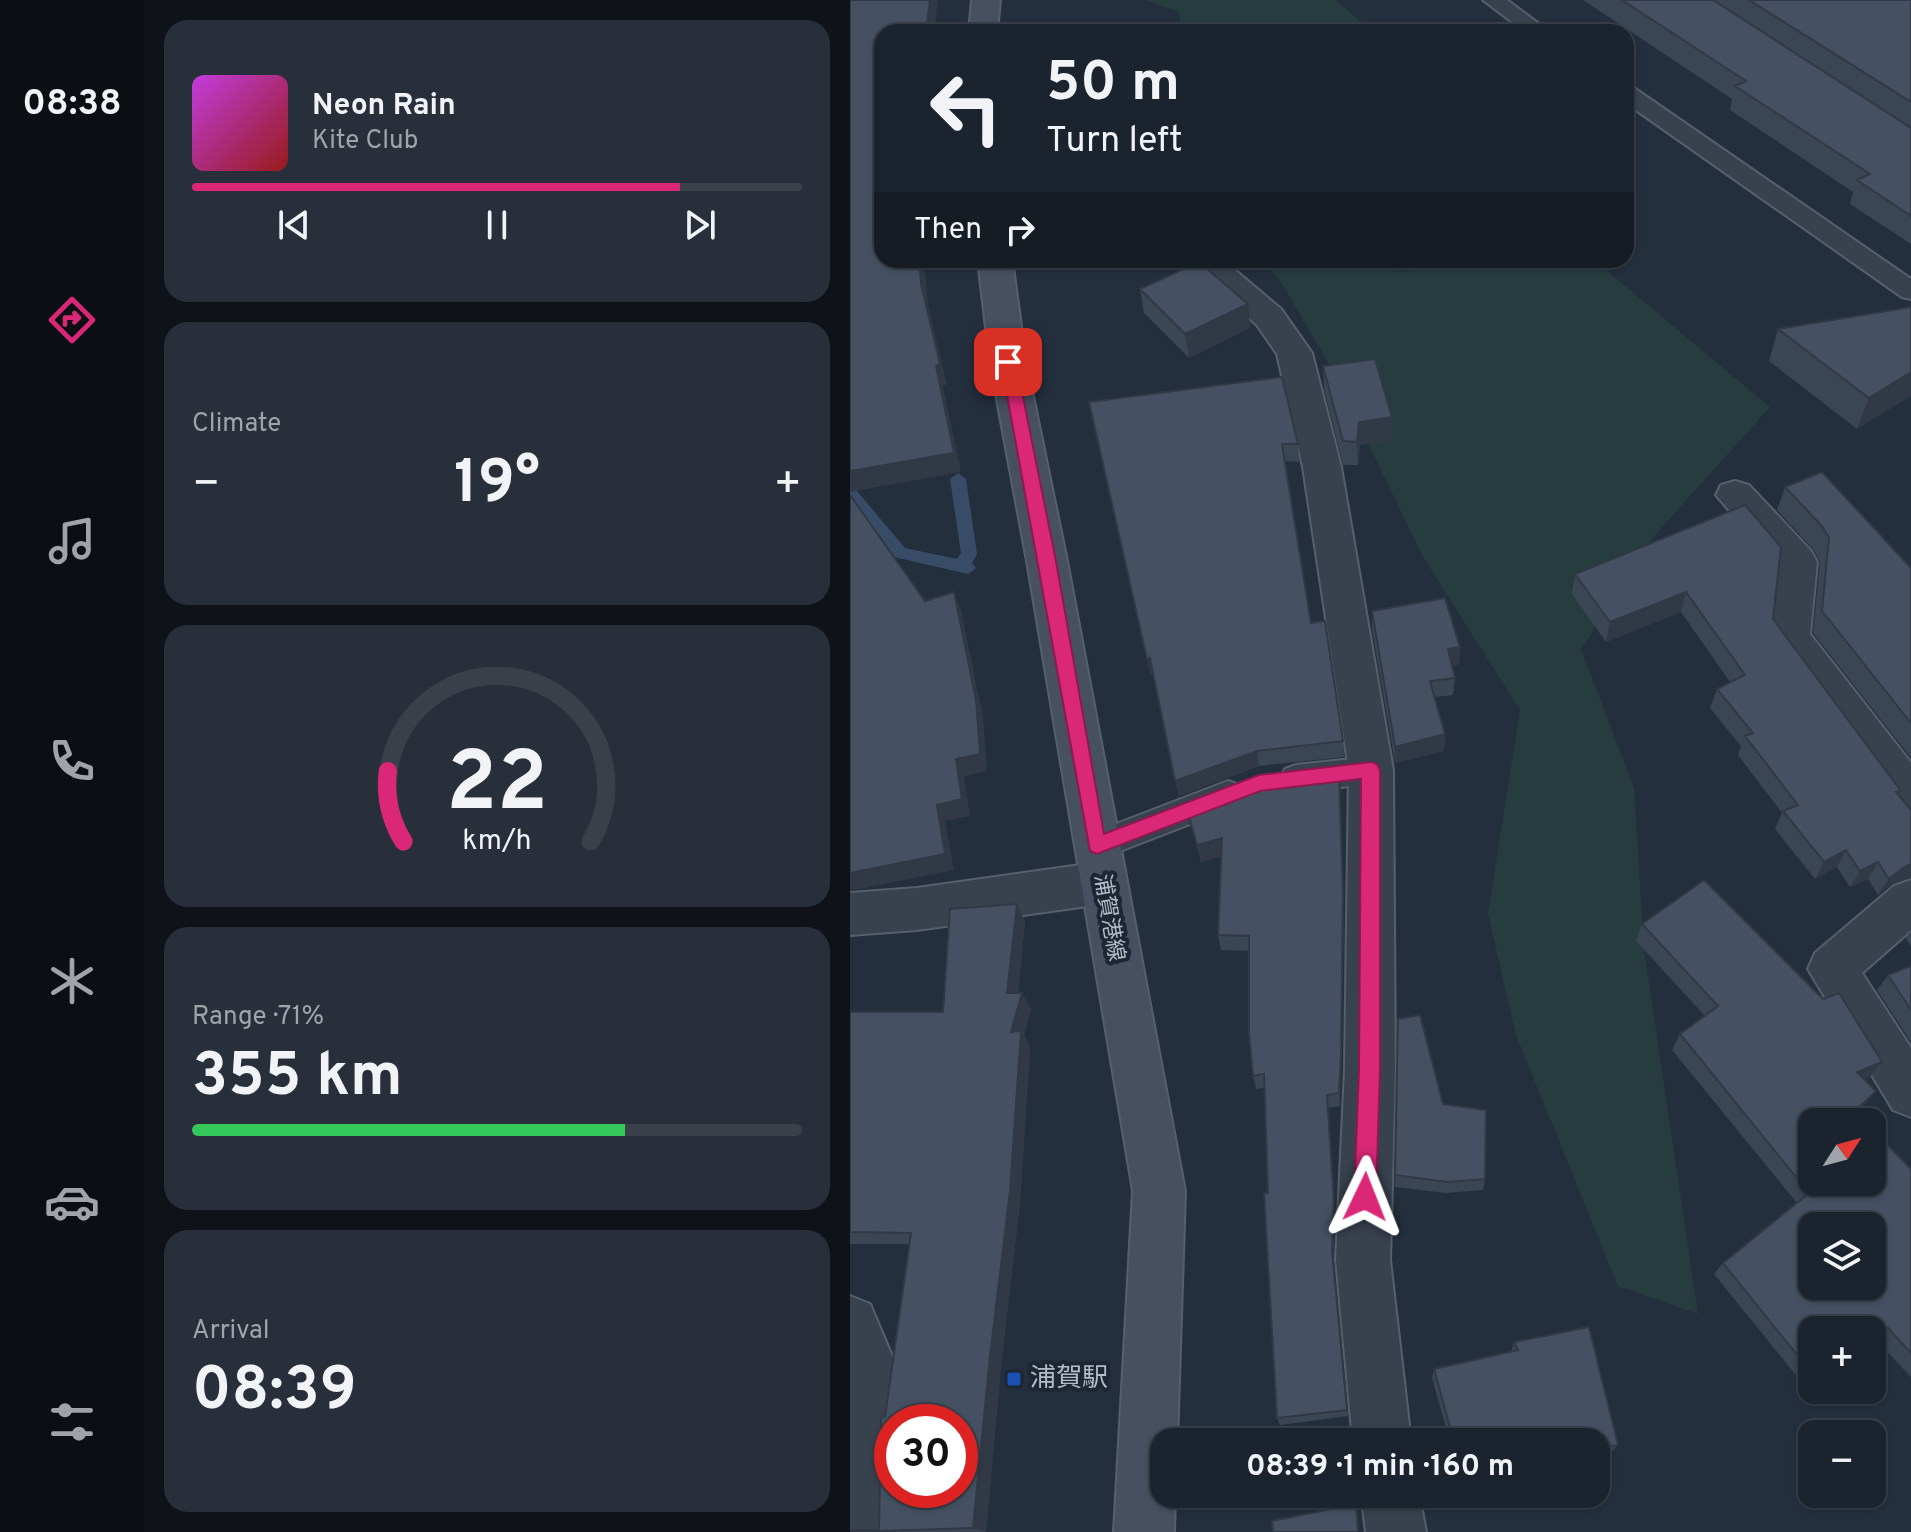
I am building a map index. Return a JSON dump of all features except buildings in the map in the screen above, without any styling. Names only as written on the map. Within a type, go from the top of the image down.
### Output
[{"type":"main road","points":[[984,24],[986,0]]},
{"type":"main road","name":"浦賀港線","points":[[996,268],[1008,362],[1047,561],[1159,1191],[1156,1428]]},
{"type":"main road","name":"浦賀港線","points":[[1144,1532],[1150,1498]]},
{"type":"street","points":[[1211,268],[1269,317],[1294,353],[1322,467],[1371,770],[1370,1069],[1363,1260],[1381,1428]]},
{"type":"street","points":[[1735,495],[1797,562],[1789,637],[1911,797]]},
{"type":"street","points":[[850,914],[917,909],[1099,864]]},
{"type":"street","points":[[1911,901],[1832,969],[1911,1093]]},
{"type":"street","points":[[850,1324],[869,1368],[862,1532]]},
{"type":"street","points":[[1392,1508],[1396,1532]]},
{"type":"lane","points":[[1493,0],[1528,24]]},
{"type":"lane","points":[[1634,99],[1911,291]]},
{"type":"lane","points":[[1099,864],[1259,783],[1371,770]]},
{"type":"green space","points":[[1145,0],[1336,0],[1363,24],[1180,24],[1179,12]]},
{"type":"green space","points":[[1268,268],[1388,268],[1404,272],[1421,268],[1604,268],[1770,407],[1655,535],[1581,649],[1634,788],[1644,949],[1698,1314],[1618,1286],[1516,1035],[1488,914],[1520,710],[1423,557],[1332,369],[1278,277]]},
{"type":"waterway","points":[[958,479],[969,554],[962,565]]},
{"type":"waterway","points":[[850,494],[900,553],[968,568]]},
{"type":"place","name":"浦賀駅","points":[[1014,1379]]},
{"type":"route","points":[[1008,362],[1097,846],[1259,783],[1371,770],[1370,1069],[1365,1197]]}]
